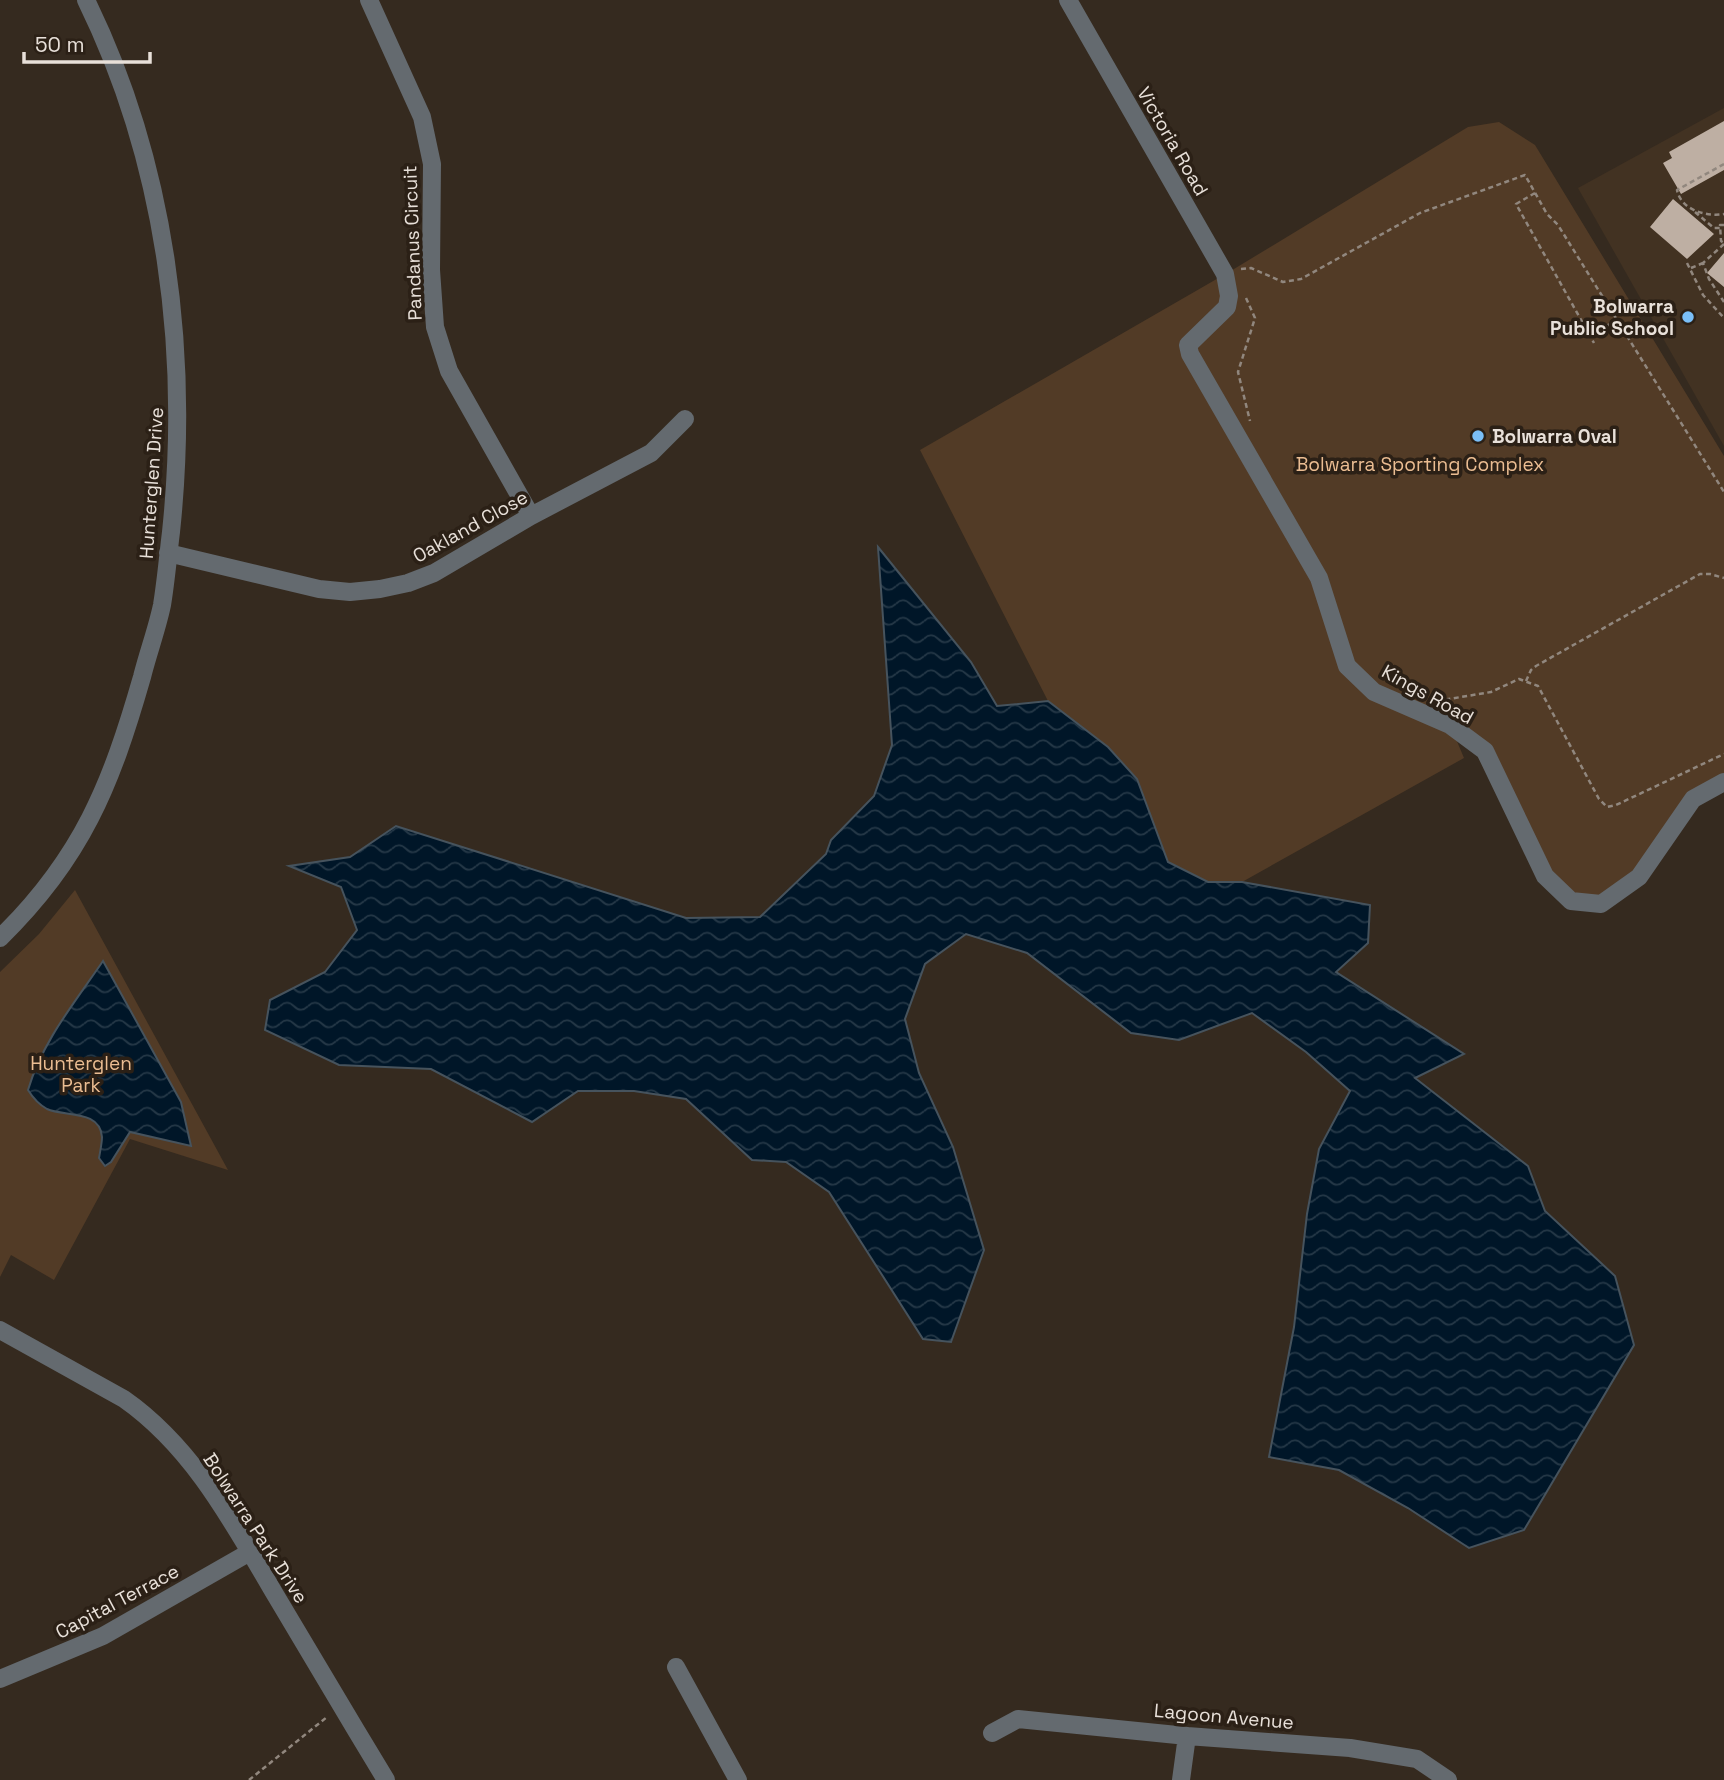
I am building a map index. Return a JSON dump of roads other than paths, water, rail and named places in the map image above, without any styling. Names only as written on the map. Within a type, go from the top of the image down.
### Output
[{"type":"street","name":"Hunterglen Drive","points":[[0,938],[28,911],[58,874],[83,835],[103,796],[130,718],[162,606],[176,483],[176,362],[167,268],[136,124],[120,75],[86,0]]},
{"type":"street","name":"Pandanus Circuit","points":[[369,0],[422,117],[432,164],[431,270],[435,327],[449,371],[531,516]]},
{"type":"street","name":"Victoria Road","points":[[1068,0],[1225,274],[1229,296],[1227,307]]},
{"type":"street","name":"Kings Road","points":[[1227,307],[1188,345],[1190,354],[1319,578],[1347,666],[1374,692],[1450,725],[1485,751],[1545,876],[1571,901],[1601,904],[1639,877],[1693,799],[1724,782]]},
{"type":"street","name":"Oakland Close","points":[[168,554],[319,589],[350,592],[408,583],[434,573],[531,516],[651,453],[685,419]]},
{"type":"street","name":"Bolwarra Park Drive","points":[[0,1330],[142,1411],[202,1476],[386,1780]]},
{"type":"street","name":"Capital Terrace","points":[[0,1679],[103,1636],[250,1552]]},
{"type":"street","points":[[676,1667],[738,1780]]},
{"type":"street","name":"Lagoon Avenue","points":[[992,1733],[1018,1719],[1350,1748],[1418,1759],[1448,1780]]},
{"type":"street","points":[[1181,1780],[1187,1735]]},
{"type":"water","points":[[878,547],[971,662],[997,706],[1048,701],[1108,747],[1137,779],[1168,862],[1208,882],[1242,882],[1370,905],[1368,943],[1336,972],[1464,1054],[1415,1078],[1528,1166],[1545,1211],[1615,1276],[1634,1345],[1524,1530],[1469,1548],[1408,1508],[1339,1470],[1269,1457],[1294,1327],[1307,1214],[1319,1149],[1350,1091],[1306,1052],[1252,1013],[1179,1040],[1131,1033],[1027,953],[966,934],[925,964],[905,1019],[919,1073],[953,1147],[984,1250],[951,1342],[923,1339],[829,1192],[786,1162],[752,1160],[686,1099],[634,1091],[578,1091],[532,1122],[431,1069],[339,1065],[265,1030],[270,1000],[325,972],[357,930],[341,887],[289,866],[350,857],[396,826],[686,918],[760,917],[826,854],[831,840],[874,796],[892,745]]},
{"type":"water","points":[[103,961],[181,1102],[191,1146],[130,1132],[111,1162],[105,1166],[99,1158],[102,1137],[95,1122],[47,1109],[36,1101],[28,1090],[50,1039]]},
{"type":"place","name":"Bolwarra Public School","points":[[1688,317]]},
{"type":"place","name":"Bolwarra Oval","points":[[1478,436]]},
{"type":"park label","name":"Bolwarra Sporting Complex","points":[[1420,464]]},
{"type":"park label","name":"Hunterglen Park","points":[[81,1074]]}]
